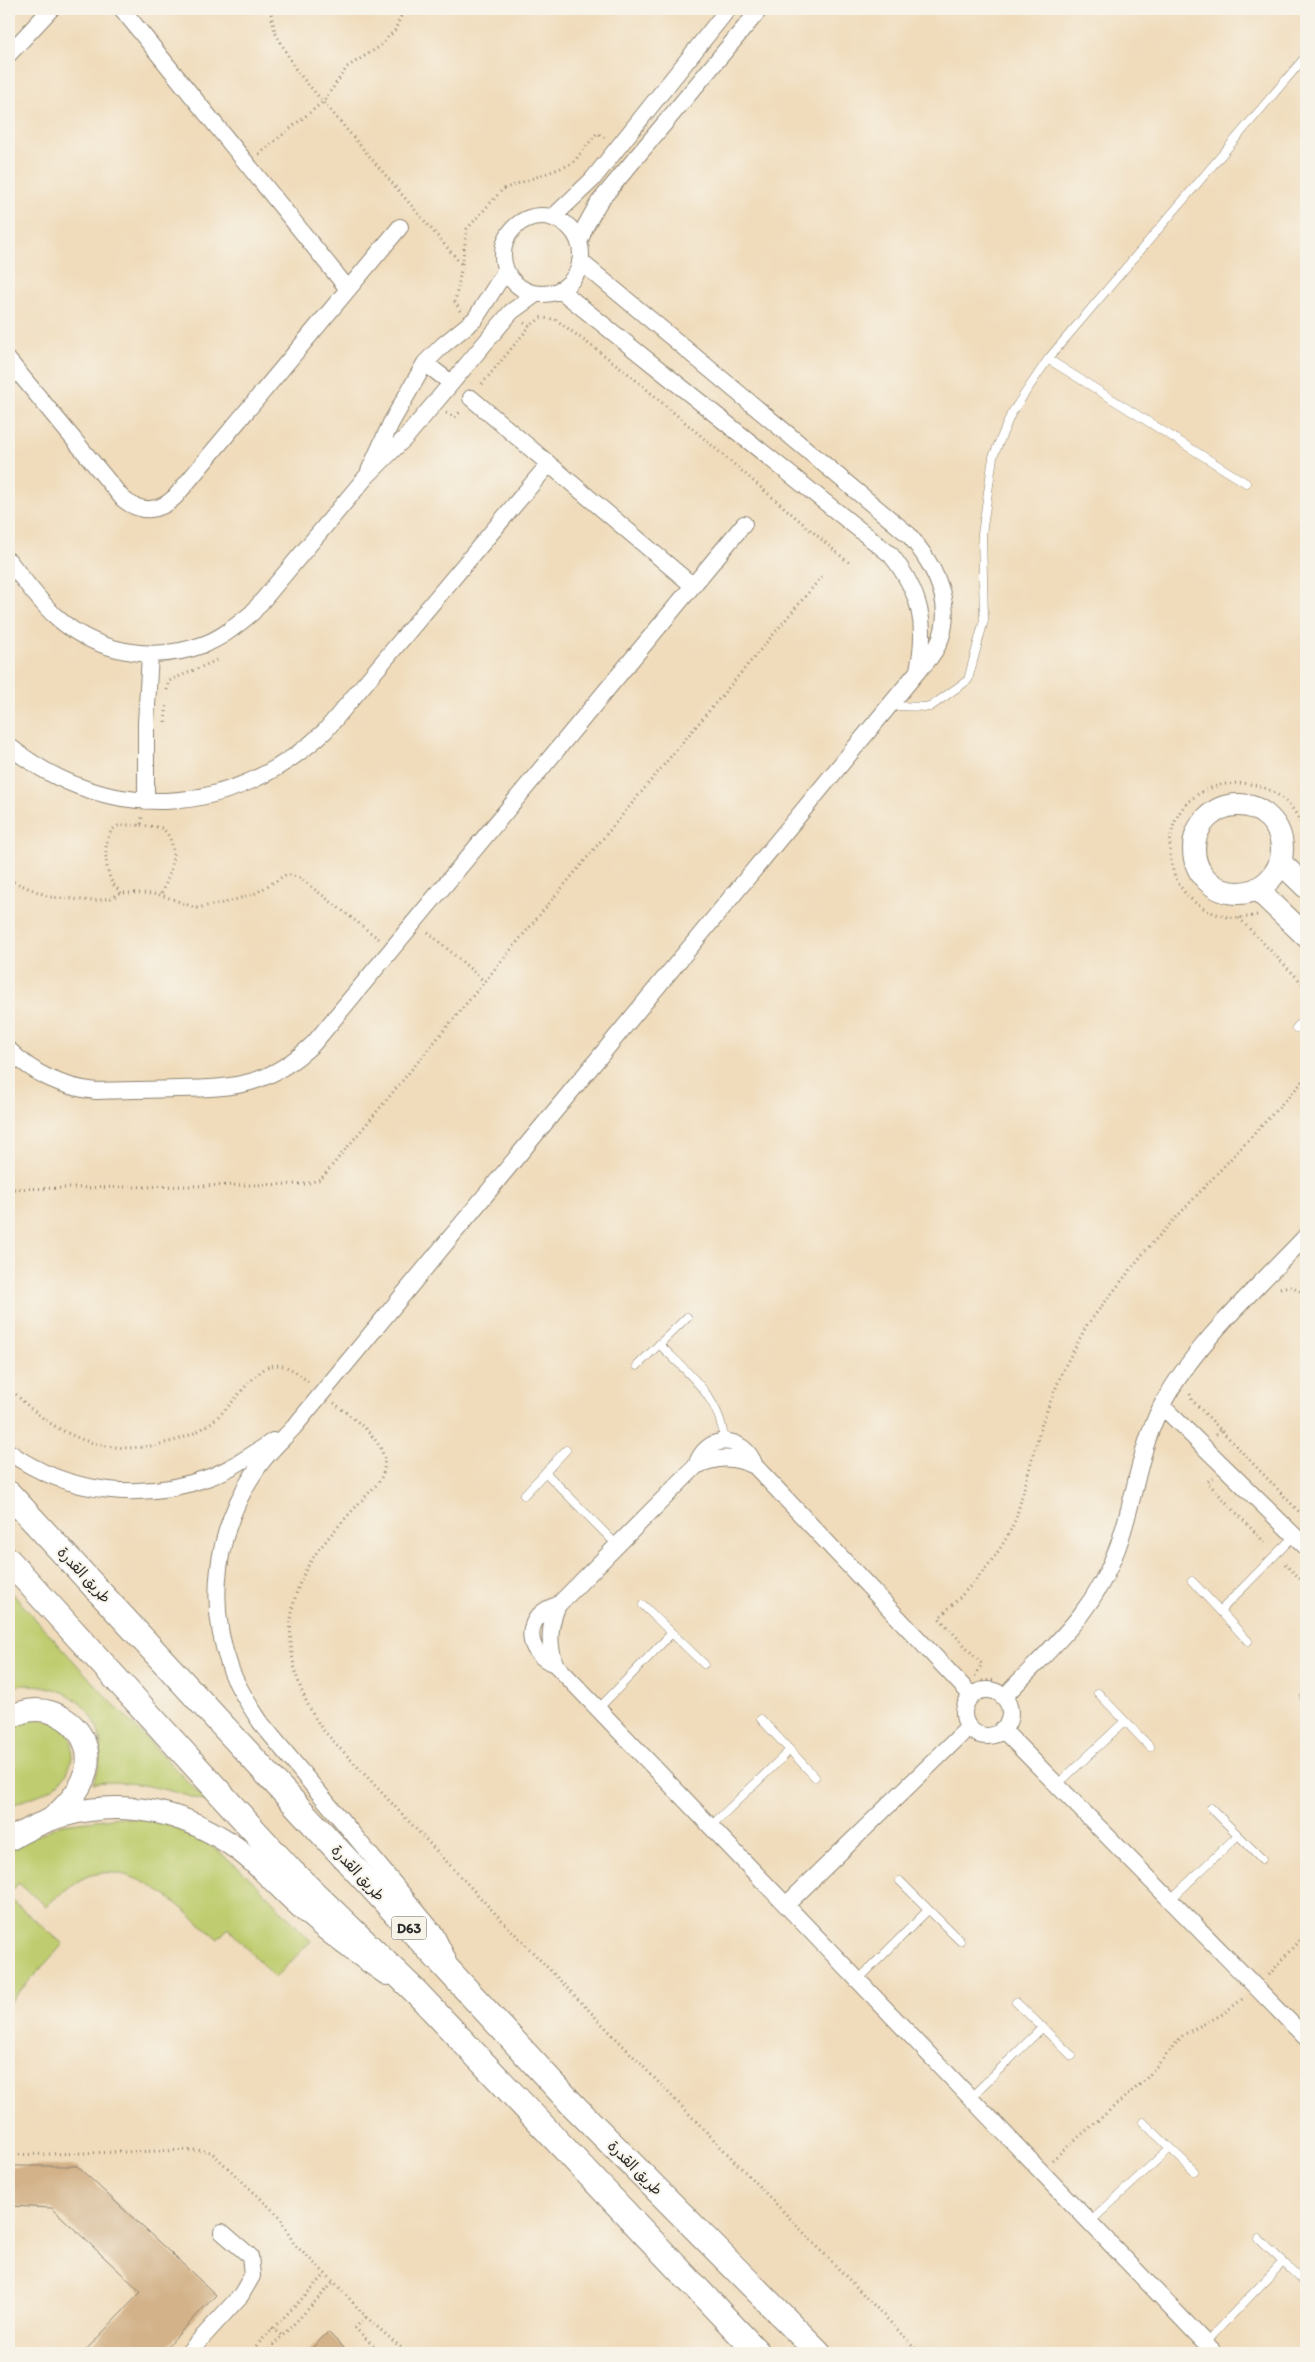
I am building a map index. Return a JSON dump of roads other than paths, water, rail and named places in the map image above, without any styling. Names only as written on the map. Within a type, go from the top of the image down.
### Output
[{"type":"main road","name":"طريق القدرة","points":[[9,1494],[571,2103],[819,2353]]},
{"type":"main road","name":"D63","points":[[9,1561],[291,1871],[416,1992],[758,2353]]},
{"type":"street","points":[[9,54],[51,9]]},
{"type":"street","points":[[122,9],[348,289]]},
{"type":"street","points":[[552,218],[580,193],[728,9]]},
{"type":"street","points":[[579,243],[594,210],[606,193],[752,12]]},
{"type":"street","points":[[534,218],[552,218],[564,223],[573,232],[579,243],[580,261],[573,278],[560,290],[536,294],[524,289],[513,281],[506,270],[503,258],[504,246],[509,234],[517,225],[534,218]]},
{"type":"street","points":[[9,361],[15,381],[123,499],[140,509],[159,508],[174,497],[400,227]]},
{"type":"street","points":[[449,1972],[447,1957],[435,1932],[261,1723],[244,1698],[231,1671],[223,1642],[218,1612],[217,1581],[221,1551],[229,1522],[241,1494],[257,1468],[294,1427],[934,652],[940,641],[946,618],[939,581],[922,551],[894,522],[580,261]]},
{"type":"street","points":[[366,477],[391,422],[425,363],[443,345],[472,322],[484,308],[506,270]]},
{"type":"street","points":[[560,290],[891,556],[911,584],[922,618],[923,636],[918,671]]},
{"type":"street","points":[[9,561],[52,613],[73,630],[105,646],[123,651],[150,654],[178,652],[205,644],[238,625],[252,613],[366,477],[407,436],[512,312],[536,294]]},
{"type":"street","points":[[425,363],[451,383]]},
{"type":"street","points":[[471,398],[692,585]]},
{"type":"street","points":[[9,746],[39,768],[61,779],[107,795],[145,801],[182,800],[235,789],[284,765],[306,749],[325,731],[548,465]]},
{"type":"street","points":[[9,1050],[32,1070],[46,1078],[79,1089],[96,1091],[226,1088],[246,1084],[283,1068],[300,1057],[314,1043],[416,921],[744,524]]},
{"type":"street","points":[[145,801],[146,724],[150,654]]},
{"type":"street","points":[[1240,804],[1254,807],[1265,814],[1274,824],[1280,836],[1282,849],[1280,862],[1275,873],[1257,888],[1244,892],[1231,892],[1218,888],[1207,880],[1199,870],[1194,857],[1197,831],[1204,820],[1214,811],[1240,804]]},
{"type":"street","points":[[1280,862],[1306,888]]},
{"type":"street","points":[[1257,888],[1306,936]]},
{"type":"street","points":[[1006,1694],[1071,1630],[1098,1592],[1117,1550],[1126,1524],[1143,1450],[1162,1406],[1194,1356],[1304,1243]]},
{"type":"street","points":[[1162,1406],[1306,1547]]},
{"type":"street","points":[[9,1452],[39,1470],[80,1486],[102,1490],[147,1491],[190,1484],[217,1474],[244,1460],[294,1427]]},
{"type":"street","points":[[972,1696],[755,1466],[747,1451],[740,1445],[724,1441],[716,1442],[703,1451],[696,1466],[558,1605],[550,1607],[537,1618],[531,1634],[535,1650],[547,1662],[555,1664],[598,1708],[1210,2348]]},
{"type":"street","points":[[696,1466],[710,1460],[726,1458],[736,1458],[755,1466]]},
{"type":"street","points":[[984,1690],[1006,1694],[1010,1713],[1002,1730],[985,1735],[969,1727],[964,1715],[964,1708],[972,1696],[984,1690]]},
{"type":"street","points":[[9,1719],[21,1712],[32,1709],[55,1712],[73,1725],[85,1745],[87,1768],[82,1782],[74,1796],[52,1818]]},
{"type":"street","points":[[786,1905],[969,1727]]},
{"type":"street","points":[[1002,1730],[1306,2038]]},
{"type":"street","points":[[9,1840],[29,1827],[52,1818],[95,1808],[116,1807],[160,1814],[201,1828],[221,1838],[245,1855],[333,1935],[388,1975],[416,1992]]},
{"type":"street","points":[[188,2353],[241,2295],[252,2276],[250,2256],[222,2232]]},
{"type":"lane","points":[[889,706],[930,707],[968,680],[984,620],[982,534],[993,457],[1011,414],[1048,360],[1306,56]]},
{"type":"lane","points":[[1048,360],[1246,483]]},
{"type":"lane","points":[[1296,1028],[1306,1017]]},
{"type":"lane","points":[[637,1366],[687,1317]]},
{"type":"lane","points":[[659,1344],[712,1402],[721,1420],[724,1441]]},
{"type":"lane","points":[[524,1494],[566,1450]]},
{"type":"lane","points":[[545,1472],[617,1545]]},
{"type":"lane","points":[[1220,1611],[1295,1535]]},
{"type":"lane","points":[[1192,1581],[1248,1641]]},
{"type":"lane","points":[[642,1605],[704,1664]]},
{"type":"lane","points":[[598,1708],[671,1634]]},
{"type":"lane","points":[[1098,1693],[1150,1748]]},
{"type":"lane","points":[[761,1719],[815,1777]]},
{"type":"lane","points":[[1057,1785],[1125,1721]]},
{"type":"lane","points":[[711,1826],[790,1750]]},
{"type":"lane","points":[[1212,1808],[1262,1859]]},
{"type":"lane","points":[[1170,1900],[1238,1835]]},
{"type":"lane","points":[[900,1881],[960,1941]]},
{"type":"lane","points":[[858,1980],[928,1910]]},
{"type":"lane","points":[[1016,2002],[1072,2056]]},
{"type":"lane","points":[[970,2098],[1043,2028]]},
{"type":"lane","points":[[1143,2122],[1194,2171]]},
{"type":"lane","points":[[1090,2222],[1170,2148]]},
{"type":"lane","points":[[1259,2239],[1306,2284]]},
{"type":"lane","points":[[1210,2348],[1282,2263]]}]
